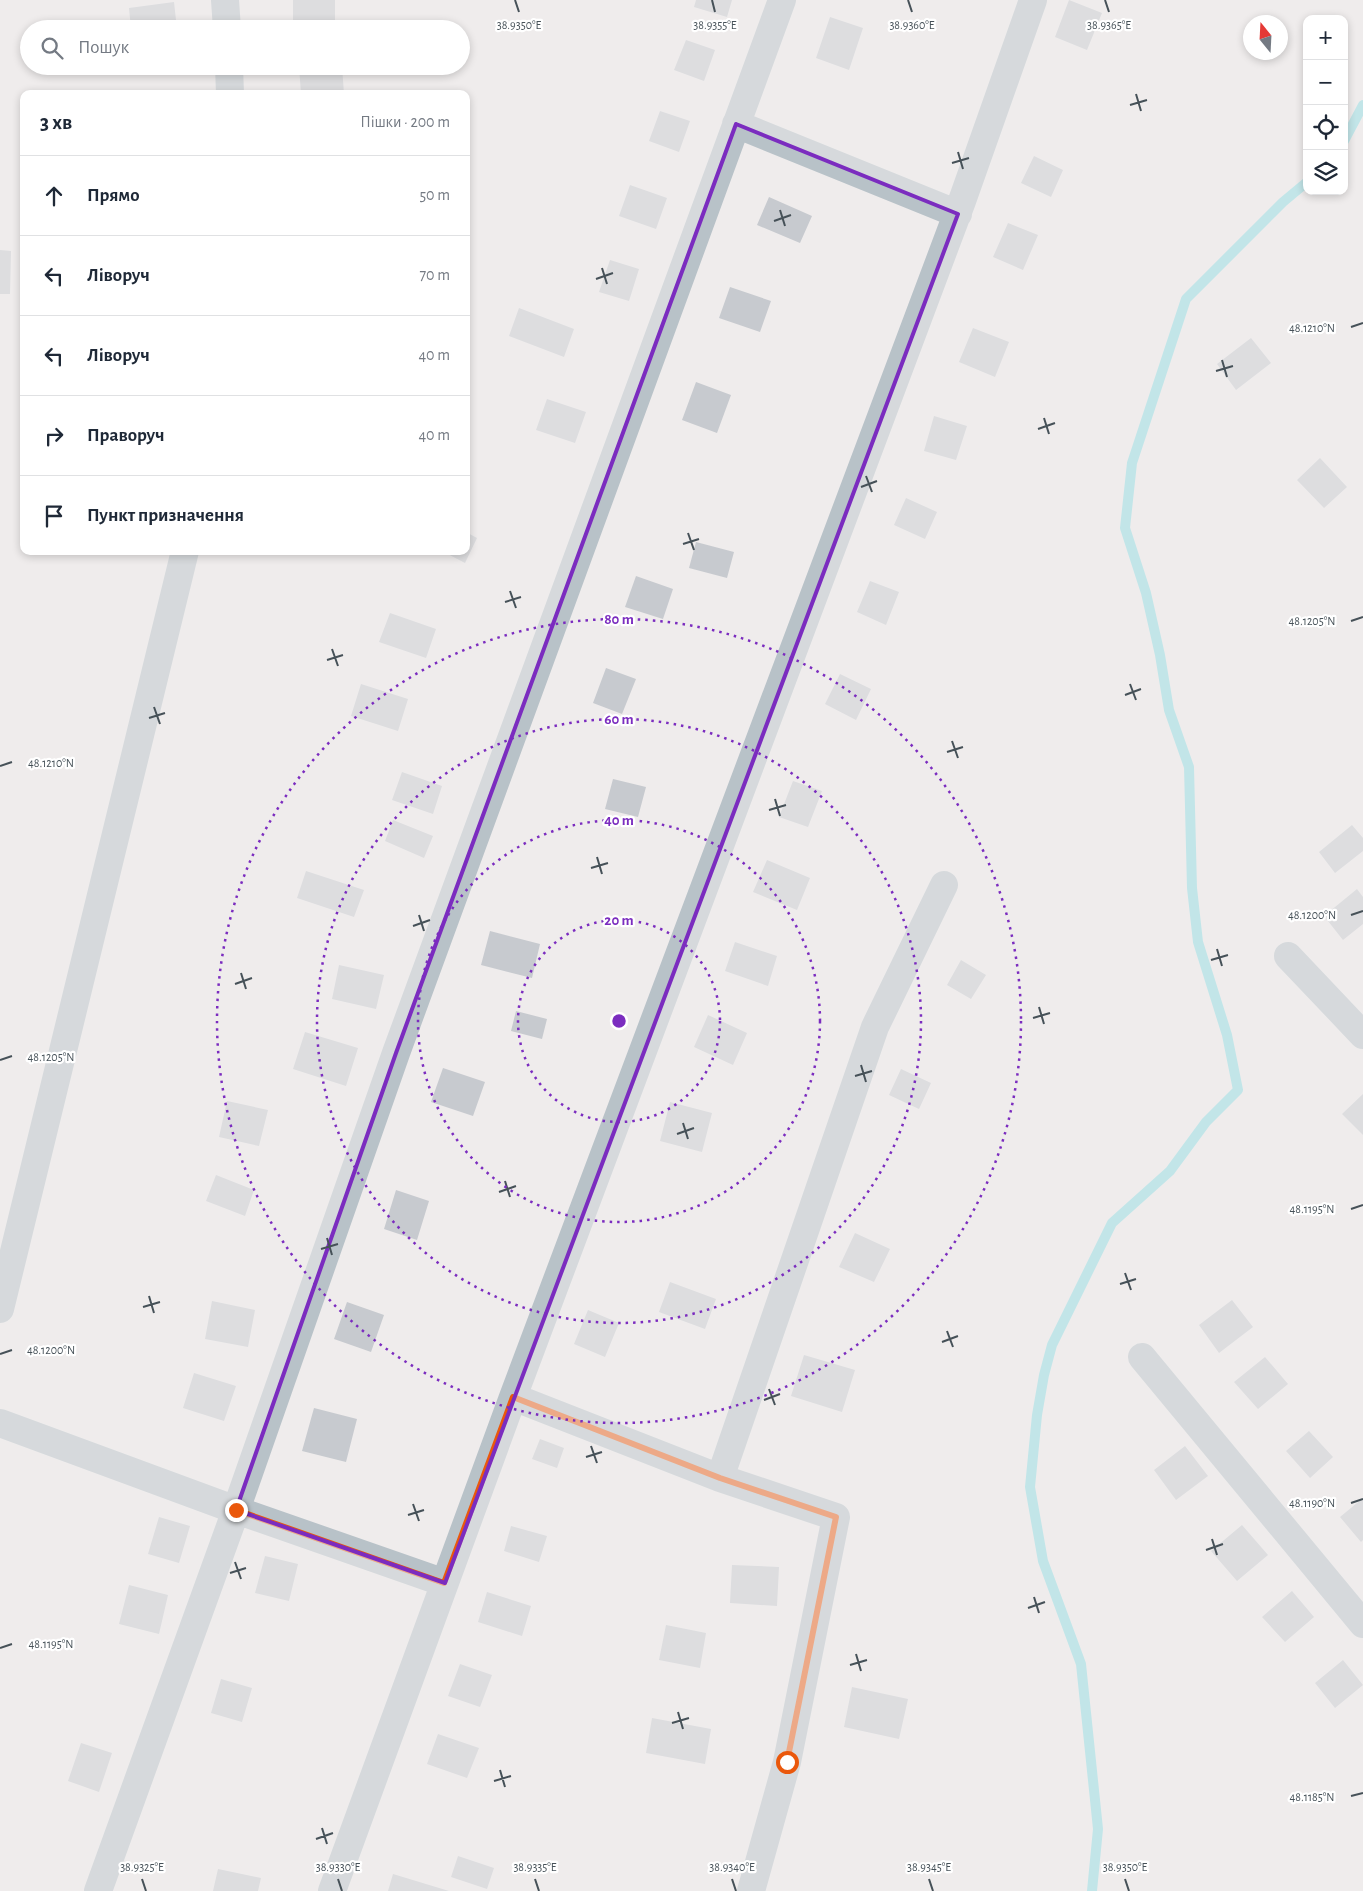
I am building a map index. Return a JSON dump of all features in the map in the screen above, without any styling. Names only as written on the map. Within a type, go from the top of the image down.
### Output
[{"type":"street","points":[[225,0],[226,20]]},
{"type":"street","points":[[98,1891],[236,1510],[396,1053],[782,0]]},
{"type":"street","points":[[332,1891],[513,1397],[958,214],[1033,0]]},
{"type":"street","points":[[229,75],[230,90]]},
{"type":"street","points":[[736,124],[958,214]]},
{"type":"street","points":[[0,1309],[184,555]]},
{"type":"street","points":[[720,1478],[875,1027],[944,885]]},
{"type":"street","points":[[1288,956],[1363,1035]]},
{"type":"street","points":[[1142,1357],[1363,1624]]},
{"type":"street","points":[[513,1397],[720,1478],[836,1517],[787,1762],[751,1891]]},
{"type":"street","points":[[0,1423],[236,1510],[444,1583]]},
{"type":"highlighted area","points":[[736,124],[958,214],[445,1583],[236,1510],[396,1053]]},
{"type":"building","points":[[293,0],[335,0],[335,20],[293,20]]},
{"type":"building","points":[[696,0],[732,0],[727,17],[694,7]]},
{"type":"building","points":[[1069,0],[1102,13],[1087,50],[1055,37]]},
{"type":"building","points":[[174,2],[176,20],[130,20],[129,8]]},
{"type":"building","points":[[830,17],[863,28],[849,70],[816,58]]},
{"type":"building","points":[[686,40],[715,50],[704,81],[674,70]]},
{"type":"building","points":[[300,75],[343,75],[344,90],[301,90]]},
{"type":"building","points":[[660,111],[690,121],[679,152],[649,141]]},
{"type":"building","points":[[1034,156],[1063,170],[1051,197],[1021,183]]},
{"type":"building","points":[[630,185],[667,198],[656,229],[619,216]]},
{"type":"building","points":[[769,197],[812,216],[800,243],[757,225]]},
{"type":"building","points":[[1008,223],[1038,235],[1023,270],[993,257]]},
{"type":"building","points":[[0,250],[11,251],[10,294],[0,294]]},
{"type":"building","points":[[610,260],[639,269],[629,301],[599,292]]},
{"type":"building","points":[[730,287],[771,301],[760,332],[719,318]]},
{"type":"building","points":[[519,308],[574,329],[564,357],[509,336]]},
{"type":"building","points":[[973,328],[1009,342],[995,377],[959,362]]},
{"type":"building","points":[[1251,338],[1271,363],[1236,390],[1217,364]]},
{"type":"building","points":[[696,382],[731,395],[717,433],[682,420]]},
{"type":"building","points":[[547,399],[586,412],[575,443],[536,430]]},
{"type":"building","points":[[934,416],[967,426],[956,460],[924,451]]},
{"type":"building","points":[[1320,458],[1347,487],[1324,508],[1297,480]]},
{"type":"building","points":[[906,498],[937,512],[925,539],[894,525]]},
{"type":"building","points":[[470,534],[477,538],[470,553]]},
{"type":"building","points":[[696,542],[734,552],[727,578],[689,568]]},
{"type":"building","points":[[450,555],[469,555],[465,563]]},
{"type":"building","points":[[636,576],[673,589],[663,619],[625,607]]},
{"type":"building","points":[[870,581],[899,592],[886,625],[857,612]]},
{"type":"building","points":[[390,613],[436,629],[426,658],[379,642]]},
{"type":"building","points":[[606,668],[636,679],[622,714],[593,703]]},
{"type":"building","points":[[840,674],[871,689],[856,720],[825,704]]},
{"type":"building","points":[[361,684],[408,699],[398,731],[351,716]]},
{"type":"building","points":[[402,772],[442,786],[433,814],[392,800]]},
{"type":"building","points":[[613,779],[646,787],[638,817],[605,809]]},
{"type":"building","points":[[793,781],[822,791],[808,827],[779,817]]},
{"type":"building","points":[[393,820],[433,836],[424,858],[385,841]]},
{"type":"building","points":[[1352,825],[1363,838],[1363,851],[1335,873],[1319,852]]},
{"type":"building","points":[[767,860],[810,878],[797,910],[753,892]]},
{"type":"building","points":[[306,871],[364,890],[354,917],[297,898]]},
{"type":"building","points":[[1357,889],[1363,897],[1363,924],[1343,940],[1324,916]]},
{"type":"building","points":[[490,931],[540,944],[532,978],[481,965]]},
{"type":"building","points":[[735,942],[777,956],[768,986],[725,971]]},
{"type":"building","points":[[961,960],[986,975],[971,999],[947,985]]},
{"type":"building","points":[[339,965],[384,975],[376,1009],[332,999]]},
{"type":"building","points":[[516,1011],[547,1019],[542,1039],[511,1031]]},
{"type":"building","points":[[708,1015],[747,1033],[733,1065],[694,1047]]},
{"type":"building","points":[[305,1032],[358,1048],[346,1086],[293,1069]]},
{"type":"building","points":[[443,1068],[485,1082],[473,1116],[431,1102]]},
{"type":"building","points":[[901,1069],[931,1083],[919,1109],[889,1095]]},
{"type":"building","points":[[1363,1094],[1363,1135],[1342,1114]]},
{"type":"building","points":[[227,1101],[268,1110],[259,1146],[219,1137]]},
{"type":"building","points":[[670,1102],[712,1113],[702,1152],[660,1141]]},
{"type":"building","points":[[216,1175],[254,1190],[245,1216],[206,1201]]},
{"type":"building","points":[[396,1190],[429,1201],[417,1240],[384,1229]]},
{"type":"building","points":[[855,1233],[890,1249],[874,1282],[839,1267]]},
{"type":"building","points":[[670,1282],[716,1299],[705,1329],[659,1312]]},
{"type":"building","points":[[1232,1300],[1253,1327],[1219,1353],[1199,1325]]},
{"type":"building","points":[[212,1301],[255,1310],[248,1347],[205,1339]]},
{"type":"building","points":[[347,1302],[384,1315],[371,1352],[334,1339]]},
{"type":"building","points":[[588,1310],[619,1323],[605,1357],[574,1344]]},
{"type":"building","points":[[804,1355],[855,1370],[842,1412],[791,1396]]},
{"type":"building","points":[[1265,1357],[1288,1384],[1258,1409],[1234,1382]]},
{"type":"building","points":[[194,1373],[236,1386],[224,1421],[183,1408]]},
{"type":"building","points":[[314,1408],[357,1419],[346,1462],[302,1451]]},
{"type":"building","points":[[1309,1431],[1333,1457],[1310,1478],[1286,1451]]},
{"type":"building","points":[[540,1439],[564,1448],[557,1468],[532,1459]]},
{"type":"building","points":[[1185,1446],[1208,1476],[1176,1500],[1154,1470]]},
{"type":"building","points":[[1363,1498],[1363,1540],[1361,1542],[1340,1517]]},
{"type":"building","points":[[159,1517],[190,1526],[179,1563],[148,1554]]},
{"type":"building","points":[[1242,1525],[1268,1555],[1237,1581],[1211,1551]]},
{"type":"building","points":[[511,1526],[547,1536],[539,1562],[504,1551]]},
{"type":"building","points":[[265,1556],[298,1564],[289,1601],[255,1593]]},
{"type":"building","points":[[732,1565],[779,1567],[777,1606],[730,1603]]},
{"type":"building","points":[[129,1585],[168,1595],[159,1634],[119,1624]]},
{"type":"building","points":[[1292,1591],[1314,1617],[1285,1642],[1262,1617]]},
{"type":"building","points":[[487,1592],[531,1606],[522,1636],[478,1622]]},
{"type":"building","points":[[666,1625],[706,1633],[700,1668],[659,1660]]},
{"type":"building","points":[[1343,1660],[1363,1685],[1335,1708],[1315,1683]]},
{"type":"building","points":[[460,1664],[492,1675],[480,1707],[448,1696]]},
{"type":"building","points":[[221,1679],[252,1688],[242,1722],[211,1713]]},
{"type":"building","points":[[852,1687],[908,1699],[899,1739],[844,1727]]},
{"type":"building","points":[[652,1718],[711,1729],[705,1764],[646,1753]]},
{"type":"building","points":[[438,1734],[479,1748],[467,1778],[427,1764]]},
{"type":"building","points":[[81,1743],[112,1753],[99,1792],[68,1781]]},
{"type":"building","points":[[458,1856],[494,1868],[487,1889],[451,1877]]},
{"type":"building","points":[[218,1869],[261,1878],[258,1891],[213,1891]]},
{"type":"building","points":[[393,1874],[449,1891],[388,1891]]},
{"type":"waterway","points":[[1348,133],[1363,105]]},
{"type":"waterway","points":[[1092,1891],[1098,1829],[1081,1664],[1043,1561],[1030,1487],[1037,1415],[1044,1375],[1052,1345],[1112,1223],[1170,1171],[1206,1122],[1238,1090],[1227,1035],[1198,942],[1192,888],[1189,767],[1169,710],[1160,655],[1146,593],[1125,528],[1132,463],[1186,299],[1283,202],[1303,185]]},
{"type":"route","points":[[236,1510],[444,1583],[513,1397],[720,1478],[836,1517],[787,1762]]}]
